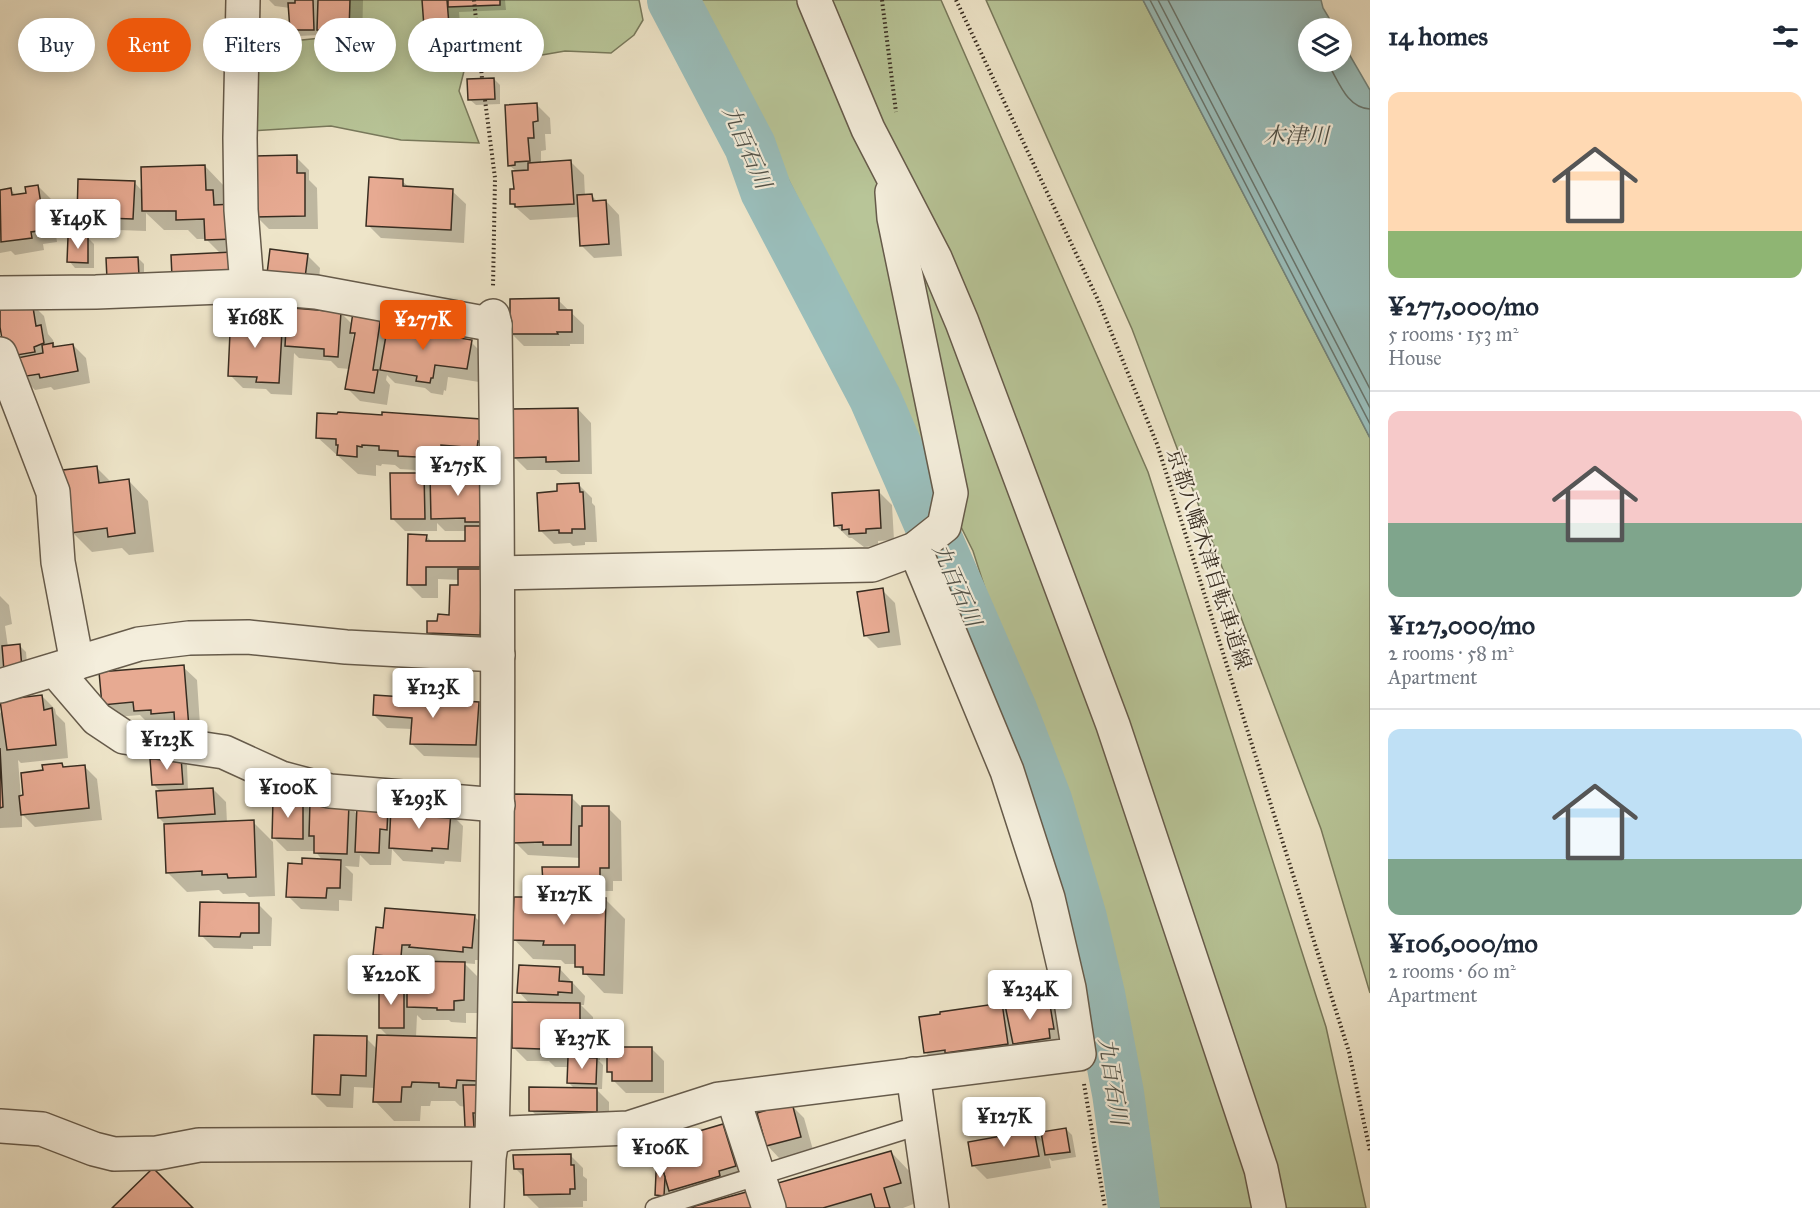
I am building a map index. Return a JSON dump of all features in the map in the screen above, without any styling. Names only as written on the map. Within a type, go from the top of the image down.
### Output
[{"type":"street","points":[[243,0],[241,210],[247,286]]},
{"type":"street","points":[[814,0],[868,129],[935,258],[962,322],[1113,725],[1261,1169],[1269,1208]]},
{"type":"street","points":[[498,573],[872,565],[915,549],[944,526],[951,493],[894,218],[891,176]]},
{"type":"street","points":[[0,293],[247,286],[316,292],[494,320],[498,573],[498,805],[492,1139],[489,1158],[488,1208]]},
{"type":"street","points":[[0,354],[53,492],[66,667],[97,719],[124,737],[224,752],[281,778],[330,791],[498,805]]},
{"type":"street","points":[[0,1126],[42,1129],[94,1149],[114,1154],[157,1153],[199,1145],[479,1144],[508,1133],[628,1128],[718,1099],[1079,1054],[1070,988],[1048,898],[1010,782],[915,549]]},
{"type":"street","points":[[0,686],[139,644],[189,638],[248,637],[346,647],[498,655]]},
{"type":"street","points":[[913,1074],[920,1125],[926,1206]]},
{"type":"street","points":[[733,1098],[769,1208]]},
{"type":"lane","points":[[655,1208],[920,1125]]},
{"type":"path","points":[[474,0],[482,78]]},
{"type":"path","points":[[882,0],[897,116]]},
{"type":"path","name":"京都八幡木津自転車道線","points":[[956,0],[1098,300],[1157,444],[1349,1052],[1370,1151]]},
{"type":"path","points":[[484,100],[495,178],[494,320]]},
{"type":"path","points":[[1079,1054],[1105,1208]]},
{"type":"green space","points":[[329,0],[639,0],[643,20],[634,35],[611,53],[565,51],[544,55],[544,18],[408,18],[408,72],[464,72],[459,91],[479,143],[401,140],[331,126],[248,131],[252,72],[302,72],[302,40],[314,39],[314,72],[396,72],[396,18],[330,18]]},
{"type":"green space","points":[[699,0],[941,0],[1148,472],[1326,1027],[1366,1208],[1145,1208],[1122,1055],[1088,908],[973,551]]},
{"type":"green space","points":[[986,0],[1143,0],[1370,438],[1370,993],[1321,829],[1132,329]]},
{"type":"water","name":"木津川","points":[[1143,0],[1321,0],[1329,18],[1298,18],[1298,72],[1352,72],[1352,59],[1370,90],[1370,438]]},
{"type":"building","points":[[295,0],[313,0],[314,30],[302,30],[302,18],[289,18],[288,3],[295,3]]},
{"type":"building","points":[[318,0],[350,0],[349,18],[317,18]]},
{"type":"building","points":[[422,0],[447,0],[448,18],[423,18]]},
{"type":"building","points":[[448,0],[500,0],[500,5],[448,7]]},
{"type":"building","points":[[494,78],[495,99],[468,100],[467,79]]},
{"type":"building","points":[[537,103],[538,121],[533,122],[534,138],[528,138],[530,161],[515,162],[515,165],[508,166],[505,105]]},
{"type":"building","points":[[297,155],[297,173],[305,173],[305,216],[254,217],[254,156]]},
{"type":"building","points":[[571,160],[574,204],[515,207],[515,204],[510,204],[510,189],[514,189],[512,171],[528,170],[528,163]]},
{"type":"building","points":[[205,165],[206,190],[213,190],[214,205],[233,204],[234,239],[205,240],[204,219],[176,220],[176,211],[142,211],[141,167]]},
{"type":"building","points":[[369,177],[403,179],[403,186],[453,189],[451,230],[366,226]]},
{"type":"building","points":[[78,179],[135,181],[133,219],[77,217]]},
{"type":"building","points":[[38,185],[45,230],[31,232],[32,238],[1,242],[0,190],[11,188],[12,195],[26,193],[25,187]]},
{"type":"building","points":[[592,194],[593,201],[606,200],[609,244],[580,246],[577,195]]},
{"type":"building","points":[[68,237],[88,237],[88,263],[67,262]]},
{"type":"building","points":[[270,249],[308,254],[305,278],[267,274]]},
{"type":"building","points":[[233,252],[234,274],[172,277],[171,255]]},
{"type":"building","points":[[138,257],[139,276],[107,279],[106,258]]},
{"type":"building","points":[[559,298],[559,310],[572,310],[572,332],[510,334],[510,299]]},
{"type":"building","points":[[0,301],[32,301],[36,326],[41,325],[44,343],[34,347],[35,352],[5,357],[0,327]]},
{"type":"building","points":[[293,308],[341,312],[338,357],[324,356],[324,349],[285,346],[287,311],[292,312]]},
{"type":"building","points":[[231,311],[243,312],[242,330],[250,330],[250,322],[262,323],[262,312],[275,312],[274,330],[282,331],[279,383],[256,382],[257,377],[228,376]]},
{"type":"building","points":[[353,312],[381,316],[373,370],[378,370],[374,393],[345,389],[355,333],[350,333]]},
{"type":"building","points":[[413,323],[448,329],[447,336],[472,340],[467,369],[435,365],[430,383],[416,381],[417,376],[380,370],[388,324],[412,328]]},
{"type":"building","points":[[53,343],[53,347],[73,344],[78,371],[40,378],[39,374],[20,377],[17,358],[43,353],[42,345]]},
{"type":"building","points":[[578,408],[579,461],[546,462],[546,457],[513,458],[512,409]]},
{"type":"building","points":[[338,412],[382,415],[382,412],[481,419],[480,442],[478,441],[477,448],[441,445],[441,449],[437,452],[417,453],[417,457],[398,456],[398,451],[379,450],[379,446],[362,445],[362,447],[357,446],[357,457],[337,455],[336,439],[316,438],[317,413],[337,414]]},
{"type":"building","points":[[97,466],[99,483],[129,479],[135,533],[108,537],[107,528],[71,533],[63,470]]},
{"type":"building","points":[[390,473],[424,473],[425,519],[391,519]]},
{"type":"building","points":[[483,473],[484,522],[465,522],[465,518],[431,519],[430,474]]},
{"type":"building","points":[[579,483],[580,492],[583,492],[585,529],[572,529],[572,533],[559,533],[559,530],[539,531],[537,493],[557,491],[557,484]]},
{"type":"building","points":[[879,490],[881,528],[866,529],[866,533],[849,534],[849,529],[842,530],[842,525],[834,526],[832,493]]},
{"type":"building","points":[[465,526],[481,526],[480,567],[426,567],[426,585],[407,585],[408,534],[427,535],[426,541],[465,541]]},
{"type":"building","points":[[458,569],[482,569],[480,635],[427,633],[427,621],[437,621],[438,614],[449,615],[450,585],[458,585]]},
{"type":"building","points":[[883,588],[889,632],[864,636],[857,592]]},
{"type":"building","points":[[20,644],[22,669],[4,671],[2,646]]},
{"type":"building","points":[[184,665],[189,728],[175,729],[174,712],[151,714],[151,710],[134,711],[133,702],[102,705],[99,672]]},
{"type":"building","points":[[42,695],[44,710],[52,708],[56,745],[7,750],[0,700]]},
{"type":"building","points":[[374,695],[479,702],[476,745],[410,744],[412,718],[373,715]]},
{"type":"building","points":[[0,748],[3,807],[0,808]]},
{"type":"building","points":[[181,757],[183,784],[152,785],[150,759]]},
{"type":"building","points":[[62,763],[63,767],[85,765],[89,808],[21,815],[19,796],[23,795],[21,773],[43,770],[42,765]]},
{"type":"building","points":[[213,788],[215,814],[158,818],[156,791]]},
{"type":"building","points":[[514,794],[572,795],[571,845],[543,845],[543,842],[513,843]]},
{"type":"building","points":[[273,799],[303,799],[303,839],[272,838]]},
{"type":"building","points":[[310,802],[349,804],[347,854],[314,853],[314,836],[309,836]]},
{"type":"building","points":[[357,806],[388,807],[387,830],[380,829],[379,853],[355,852]]},
{"type":"building","points":[[582,806],[609,806],[609,868],[600,868],[600,878],[587,878],[587,883],[543,883],[542,867],[579,867],[579,826],[582,826]]},
{"type":"building","points":[[391,808],[451,812],[448,849],[432,848],[432,851],[389,848]]},
{"type":"building","points":[[254,820],[256,877],[228,878],[227,874],[202,875],[202,871],[166,873],[164,824]]},
{"type":"building","points":[[302,858],[341,860],[340,888],[327,888],[326,898],[286,897],[288,863],[302,864]]},
{"type":"building","points":[[533,891],[556,891],[556,896],[606,898],[604,975],[583,974],[583,967],[575,967],[575,945],[543,945],[544,941],[512,940],[514,897],[533,897]]},
{"type":"building","points":[[200,902],[259,903],[259,933],[241,933],[240,937],[199,936]]},
{"type":"building","points":[[385,908],[475,915],[472,948],[463,947],[463,952],[402,945],[401,957],[373,955],[376,927],[383,928]]},
{"type":"building","points":[[407,961],[465,962],[464,1000],[454,1001],[454,1010],[407,1007]]},
{"type":"building","points":[[519,965],[560,967],[559,981],[572,982],[572,993],[558,992],[558,995],[517,993]]},
{"type":"building","points":[[379,984],[404,985],[404,1028],[379,1028]]},
{"type":"building","points":[[1049,999],[1054,1029],[1049,1029],[1050,1038],[1013,1044],[1005,1005]]},
{"type":"building","points":[[512,1002],[580,1003],[580,1038],[588,1037],[588,1048],[561,1048],[561,1055],[541,1054],[541,1049],[512,1048]]},
{"type":"building","points":[[1002,1003],[1008,1044],[945,1053],[945,1050],[924,1053],[919,1017]]},
{"type":"building","points":[[314,1035],[367,1036],[366,1076],[341,1075],[340,1095],[312,1094]]},
{"type":"building","points":[[377,1035],[479,1038],[478,1081],[457,1080],[456,1088],[439,1087],[439,1083],[412,1082],[411,1087],[402,1087],[401,1102],[373,1102]]},
{"type":"building","points":[[607,1047],[652,1047],[652,1081],[612,1081],[612,1072],[607,1072]]},
{"type":"building","points":[[568,1057],[597,1058],[596,1084],[567,1083]]},
{"type":"building","points":[[463,1085],[478,1085],[478,1113],[473,1113],[474,1128],[465,1127]]},
{"type":"building","points":[[529,1087],[597,1088],[597,1112],[529,1111]]},
{"type":"building","points":[[792,1103],[801,1137],[766,1146],[757,1113]]},
{"type":"building","points":[[723,1124],[736,1166],[719,1171],[720,1176],[669,1191],[655,1144]]},
{"type":"building","points":[[1066,1128],[1070,1152],[1045,1155],[1041,1132]]},
{"type":"building","points":[[1034,1130],[1039,1156],[972,1166],[968,1142]]},
{"type":"building","points":[[657,1151],[665,1177],[664,1196],[655,1195]]},
{"type":"building","points":[[891,1151],[901,1183],[884,1188],[890,1208],[875,1208],[871,1194],[823,1208],[785,1208],[778,1183]]},
{"type":"building","points":[[571,1154],[575,1189],[570,1189],[570,1194],[524,1195],[523,1169],[514,1169],[513,1155]]},
{"type":"building","points":[[153,1168],[193,1208],[112,1208]]},
{"type":"building","points":[[750,1191],[755,1208],[688,1208]]},
{"type":"waterway","name":"九百石川","points":[[673,0],[750,146],[766,191],[875,398],[1012,712],[1046,800],[1081,918],[1099,994],[1118,1093],[1134,1208]]}]
